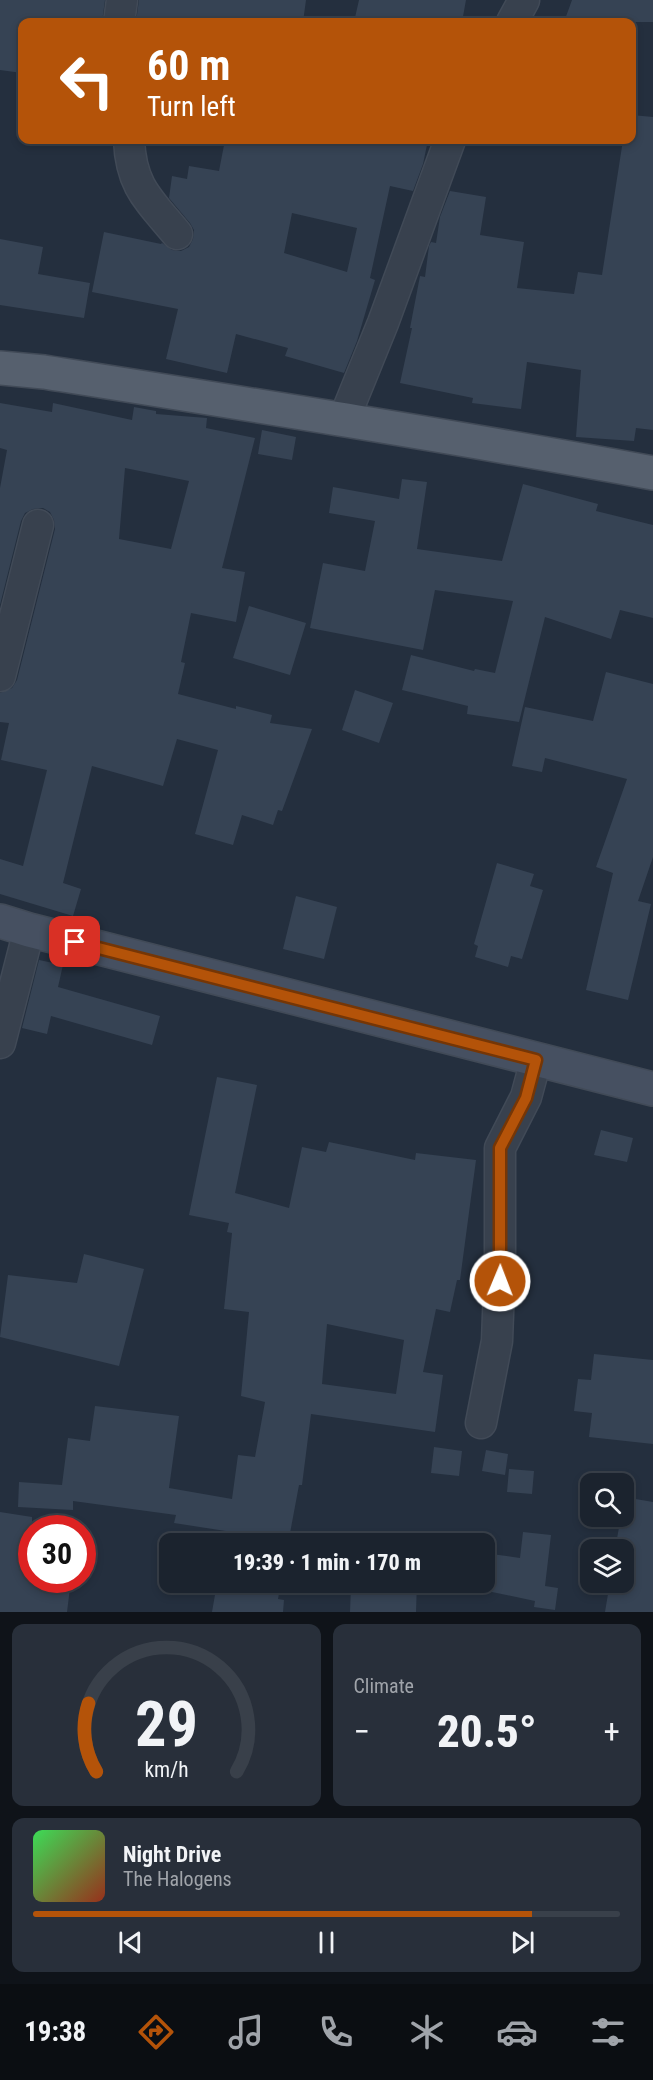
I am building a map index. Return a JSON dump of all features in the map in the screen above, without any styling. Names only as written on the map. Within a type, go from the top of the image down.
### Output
[{"type":"main road","points":[[0,368],[44,372],[344,419],[653,473]]},
{"type":"street","points":[[120,18],[122,0]]},
{"type":"street","points":[[514,18],[524,0]]},
{"type":"street","points":[[129,144],[130,159],[140,189],[177,234]]},
{"type":"street","points":[[344,419],[383,323],[449,144]]},
{"type":"street","points":[[0,676],[38,525]]},
{"type":"street","points":[[0,1043],[15,926],[653,1089]]},
{"type":"street","points":[[481,1424],[497,1341],[500,1148],[526,1098],[536,1060]]},
{"type":"building","points":[[0,0],[105,0],[103,18],[18,18],[18,72],[0,70]]},
{"type":"building","points":[[139,0],[306,0],[304,18],[137,18]]},
{"type":"building","points":[[359,0],[466,0],[463,18],[355,18]]},
{"type":"building","points":[[572,0],[653,0],[653,22],[636,22],[636,18],[565,18]]},
{"type":"building","points":[[636,115],[653,117],[653,430],[636,428],[634,441],[576,437],[581,370],[527,362],[521,409],[472,403],[473,398],[400,383],[420,276],[425,277],[429,246],[431,242],[436,243],[440,217],[450,191],[486,197],[480,235],[524,242],[517,288],[574,294],[578,272],[602,275],[622,144],[636,144]]},
{"type":"building","points":[[224,144],[427,144],[413,191],[390,186],[370,278],[375,280],[357,341],[344,373],[285,356],[288,348],[236,334],[227,373],[166,359],[178,309],[92,292],[104,232],[162,243],[172,250],[181,251],[189,247],[194,230],[169,198],[172,176],[187,179],[189,166],[219,171]],"holes":[[[292,213],[357,228],[347,272],[284,253]]]},
{"type":"building","points":[[0,239],[43,247],[38,274],[90,283],[84,318],[0,305]]},
{"type":"building","points":[[0,403],[52,412],[53,403],[132,420],[134,407],[156,411],[156,414],[207,418],[206,428],[255,438],[222,568],[245,572],[236,622],[191,613],[181,662],[185,663],[178,694],[236,709],[236,706],[272,715],[270,723],[312,729],[282,811],[278,810],[273,825],[242,815],[233,845],[195,834],[218,750],[177,739],[163,786],[92,766],[63,883],[81,889],[73,916],[0,894],[0,859],[23,866],[47,770],[1,760],[9,723],[0,722],[0,693],[12,688],[17,680],[55,529],[50,512],[43,508],[25,513],[0,605],[0,488],[7,450],[0,448]],"holes":[[[125,468],[189,481],[171,549],[119,539]]]},
{"type":"building","points":[[262,430],[296,437],[292,460],[258,454]]},
{"type":"building","points":[[402,479],[427,482],[417,549],[502,561],[523,484],[598,504],[596,511],[653,525],[653,618],[620,610],[611,639],[545,617],[519,722],[467,714],[468,706],[402,690],[411,655],[474,671],[475,669],[495,673],[513,601],[435,590],[423,650],[310,628],[323,563],[365,571],[375,521],[329,513],[333,487],[399,499]]},
{"type":"building","points":[[249,606],[306,623],[290,675],[233,658]]},
{"type":"building","points":[[606,672],[653,684],[653,857],[638,901],[651,904],[628,1000],[586,990],[613,873],[596,867],[627,779],[545,758],[542,772],[512,766],[525,707],[593,721]]},
{"type":"building","points":[[355,690],[393,703],[379,743],[342,730]]},
{"type":"building","points":[[497,863],[534,874],[530,886],[543,890],[522,959],[511,956],[508,967],[475,957],[478,946],[474,944]]},
{"type":"building","points":[[296,896],[337,907],[324,959],[283,949]]},
{"type":"building","points":[[39,960],[63,965],[58,987],[160,1016],[152,1045],[51,1016],[47,1034],[22,1028]]},
{"type":"building","points":[[217,1077],[257,1085],[235,1193],[289,1208],[302,1147],[326,1152],[329,1142],[415,1160],[416,1153],[476,1160],[460,1280],[457,1280],[450,1312],[436,1309],[423,1372],[443,1375],[435,1432],[311,1414],[302,1485],[299,1485],[290,1533],[239,1533],[174,1523],[176,1515],[73,1501],[73,1510],[18,1507],[19,1482],[62,1485],[68,1438],[90,1441],[95,1406],[179,1416],[169,1488],[232,1499],[238,1455],[255,1457],[265,1402],[241,1396],[249,1312],[224,1309],[232,1233],[227,1232],[229,1223],[189,1215]],"holes":[[[327,1324],[404,1340],[396,1394],[322,1384]]]},
{"type":"building","points":[[601,1130],[633,1138],[627,1162],[594,1155]]},
{"type":"building","points":[[84,1254],[144,1269],[119,1366],[0,1337],[8,1275],[77,1283]]},
{"type":"building","points":[[594,1354],[653,1360],[653,1444],[589,1437],[592,1413],[574,1411],[578,1379],[591,1380]]},
{"type":"building","points":[[434,1447],[462,1451],[459,1476],[431,1473]]},
{"type":"building","points":[[486,1450],[508,1454],[505,1475],[482,1471]]},
{"type":"building","points":[[509,1469],[534,1471],[532,1494],[507,1492]]},
{"type":"building","points":[[634,1499],[653,1502],[653,1612],[605,1612],[608,1593],[634,1593],[634,1539],[617,1539],[619,1527],[634,1527]]},
{"type":"building","points":[[0,1512],[19,1515],[18,1593],[69,1593],[67,1612],[0,1612]]},
{"type":"building","points":[[523,1532],[551,1535],[545,1586],[558,1588],[555,1610],[534,1607],[535,1601],[495,1593],[495,1555],[520,1558]]},
{"type":"building","points":[[215,1593],[279,1593],[278,1599],[284,1600],[283,1612],[212,1612]]},
{"type":"building","points":[[351,1593],[417,1593],[416,1612],[350,1612]]},
{"type":"route","points":[[75,942],[536,1060],[526,1098],[500,1148],[500,1281]]}]
